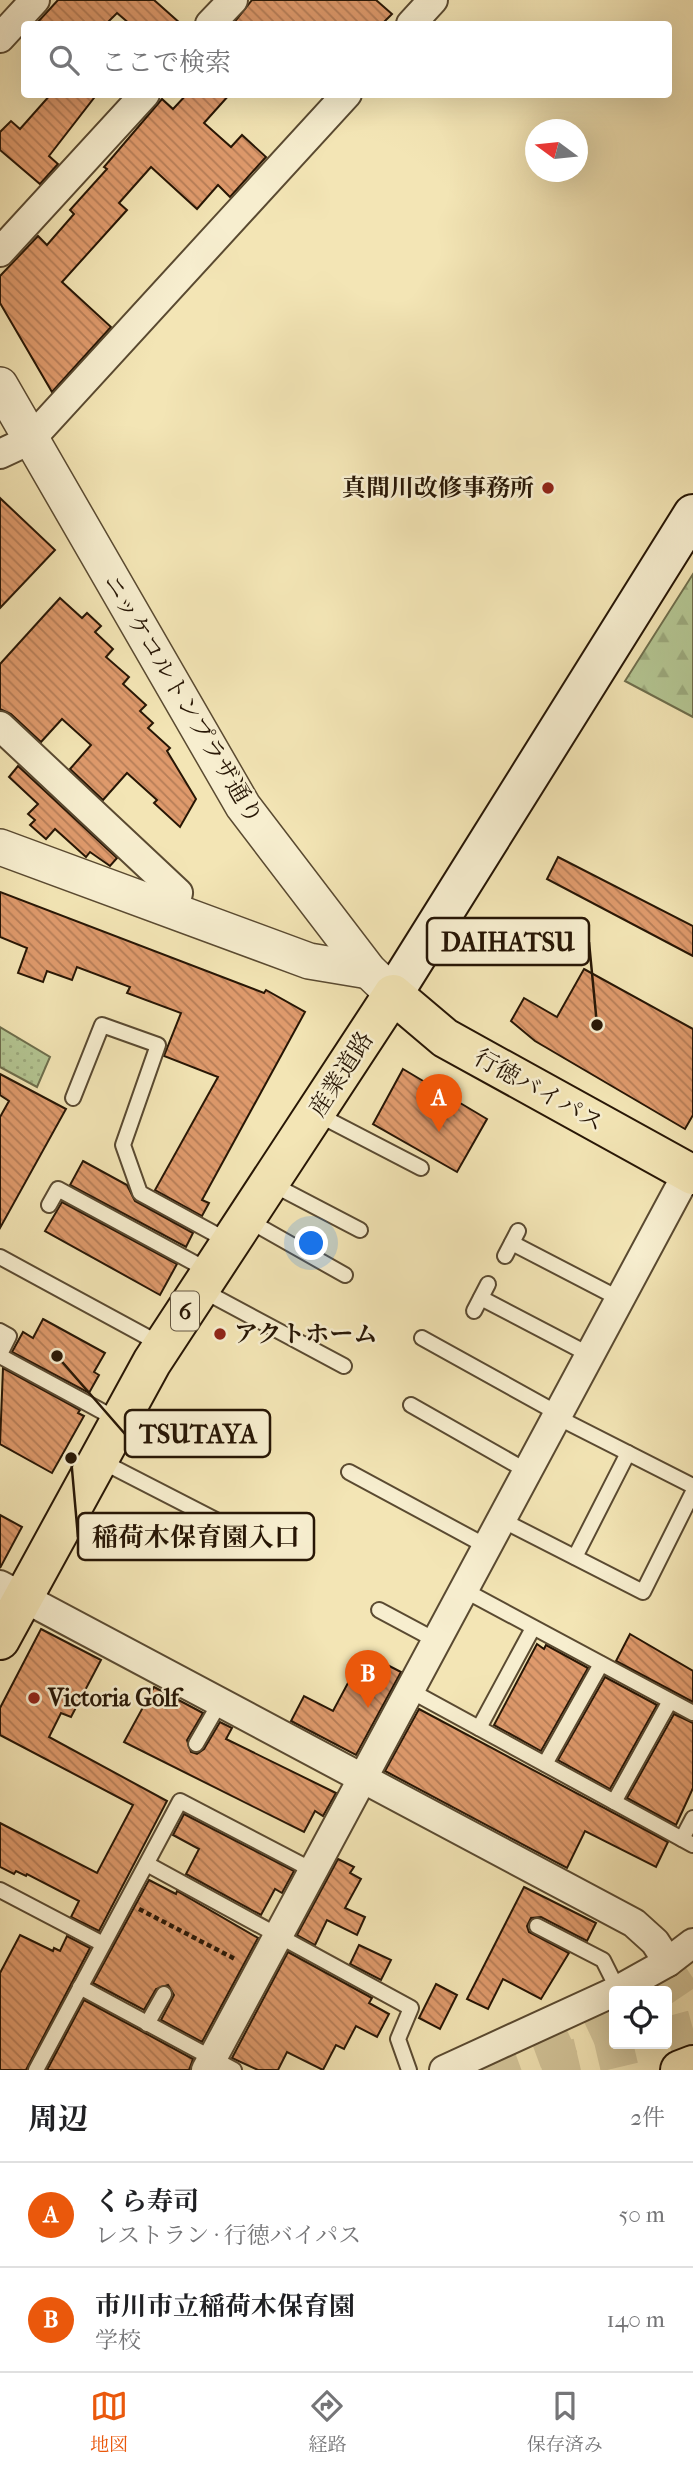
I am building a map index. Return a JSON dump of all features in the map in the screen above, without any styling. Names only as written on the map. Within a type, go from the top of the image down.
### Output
[{"type":"main road","name":"産業道路","points":[[0,1640],[11,1591],[97,1459],[163,1345],[315,1113],[381,983],[693,514]]},
{"type":"main road","name":"行徳バイパス","points":[[381,983],[445,1038],[690,1173]]},
{"type":"main road","points":[[680,2070],[692,2068]]},
{"type":"street","points":[[0,38],[35,0]]},
{"type":"street","points":[[213,21],[233,0]]},
{"type":"street","points":[[414,21],[433,0]]},
{"type":"street","points":[[0,252],[141,98]]},
{"type":"street","points":[[15,447],[343,98]]},
{"type":"street","name":"ニッケコルトンプラザ通り","points":[[0,385],[15,447],[243,806],[381,983]]},
{"type":"street","points":[[0,726],[178,893],[174,910]]},
{"type":"street","points":[[0,847],[309,961],[381,983]]},
{"type":"street","points":[[217,2066],[259,1972],[438,1641],[500,1519],[690,1173]]},
{"type":"street","points":[[11,1591],[634,1923],[655,1942],[668,1962]]},
{"type":"street","points":[[625,1986],[668,1962],[693,1942]]},
{"type":"street","points":[[444,2070],[609,1994]]},
{"type":"lane","points":[[74,1098],[102,1025],[158,1045],[123,1145],[140,1193],[221,1255],[344,1366]]},
{"type":"lane","points":[[315,1113],[421,1168]]},
{"type":"lane","points":[[269,1182],[360,1230]]},
{"type":"lane","points":[[49,1205],[58,1189],[221,1255],[345,1275]]},
{"type":"lane","points":[[512,1243],[620,1299]]},
{"type":"lane","points":[[0,1257],[163,1345]]},
{"type":"lane","points":[[488,1284],[477,1304],[590,1355]]},
{"type":"lane","points":[[0,1331],[9,1336],[0,1355],[119,1420]]},
{"type":"lane","points":[[422,1338],[558,1416],[693,1486]]},
{"type":"lane","points":[[411,1405],[527,1471]]},
{"type":"lane","points":[[575,1558],[628,1453]]},
{"type":"lane","points":[[97,1459],[247,1536]]},
{"type":"lane","points":[[349,1472],[486,1546]]},
{"type":"lane","points":[[500,1519],[643,1592],[693,1492]]},
{"type":"lane","points":[[464,1590],[693,1713]]},
{"type":"lane","points":[[379,1610],[438,1641]]},
{"type":"lane","points":[[479,1728],[533,1628]]},
{"type":"lane","points":[[545,1765],[601,1664]]},
{"type":"lane","points":[[411,1691],[687,1842],[693,1818]]},
{"type":"lane","points":[[614,1802],[670,1700]]},
{"type":"lane","points":[[196,1744],[219,1704]]},
{"type":"lane","points":[[36,2070],[180,1801],[314,1871]]},
{"type":"lane","points":[[146,1864],[411,2008],[398,2039],[409,2070]]},
{"type":"lane","points":[[0,1890],[103,1944]]},
{"type":"lane","points":[[537,1926],[603,1960],[614,1986]]},
{"type":"lane","points":[[80,1987],[217,2066]]},
{"type":"lane","points":[[147,2024],[164,1994]]},
{"type":"path","points":[[125,1903],[259,1972]]},
{"type":"green space","points":[[693,574],[693,717],[625,681]]},
{"type":"green space","points":[[0,1027],[50,1057],[37,1087],[0,1067]]},
{"type":"building","points":[[58,0],[154,0],[178,21],[126,21],[117,13],[109,21],[39,21]]},
{"type":"building","points":[[252,0],[376,0],[392,14],[385,21],[235,21]]},
{"type":"building","points":[[47,98],[94,98],[49,156],[58,164],[40,184],[0,150],[0,132],[11,121],[20,129]]},
{"type":"building","points":[[183,98],[226,98],[204,123],[231,147],[242,135],[266,157],[230,197],[218,185],[197,209],[151,167],[119,203],[127,210],[62,282],[111,327],[52,392],[0,303],[0,276],[38,236],[47,245],[74,214],[70,210],[107,169],[104,167],[162,99],[173,109]]},
{"type":"building","points":[[0,498],[55,550],[0,608]]},
{"type":"building","points":[[60,598],[82,618],[87,613],[101,626],[95,632],[113,649],[106,657],[129,677],[123,684],[146,705],[140,711],[153,723],[148,728],[170,748],[167,751],[196,799],[180,827],[154,803],[157,800],[127,773],[103,800],[70,769],[91,745],[62,719],[41,742],[11,714],[0,709],[0,664]]},
{"type":"building","points":[[18,766],[117,858],[110,866],[90,852],[86,857],[55,829],[46,839],[30,825],[35,820],[28,814],[38,804],[9,777]]},
{"type":"building","points":[[558,857],[693,926],[693,956],[547,879]]},
{"type":"building","points":[[0,892],[264,993],[266,990],[305,1012],[202,1200],[209,1203],[202,1216],[155,1190],[218,1077],[164,1056],[181,1013],[127,993],[130,987],[77,967],[72,980],[47,971],[43,982],[18,973],[27,948],[0,937]]},
{"type":"building","points":[[584,969],[693,1029],[693,1115],[685,1129],[535,1041],[511,1021],[524,998],[557,1017]]},
{"type":"building","points":[[403,1069],[487,1119],[457,1172],[373,1124]]},
{"type":"building","points":[[0,1074],[66,1109],[0,1228],[0,1117],[9,1101],[0,1095]]},
{"type":"building","points":[[83,1161],[127,1185],[135,1201],[193,1233],[186,1247],[70,1185]]},
{"type":"building","points":[[62,1202],[177,1264],[160,1295],[45,1231]]},
{"type":"building","points":[[43,1319],[105,1353],[94,1372],[99,1375],[89,1393],[12,1352],[23,1332],[33,1338]]},
{"type":"building","points":[[3,1368],[80,1410],[78,1413],[84,1416],[52,1473],[0,1444]]},
{"type":"building","points":[[0,1515],[22,1527],[0,1568]]},
{"type":"building","points":[[41,1629],[101,1660],[71,1717],[61,1713],[49,1737],[167,1801],[99,1931],[71,1917],[79,1901],[27,1874],[26,1876],[16,1871],[14,1874],[0,1867],[0,1823],[97,1873],[133,1805],[0,1735],[0,1708]]},
{"type":"building","points":[[630,1634],[693,1671],[693,1702],[616,1661]]},
{"type":"building","points":[[537,1644],[544,1649],[546,1645],[588,1668],[541,1751],[494,1725]]},
{"type":"building","points":[[364,1653],[401,1672],[356,1755],[291,1721],[304,1696],[333,1711]]},
{"type":"building","points":[[605,1677],[657,1705],[610,1789],[558,1760]]},
{"type":"building","points":[[154,1687],[203,1713],[187,1740],[191,1752],[197,1754],[204,1749],[220,1722],[232,1728],[226,1739],[336,1793],[323,1816],[315,1811],[304,1832],[124,1742]]},
{"type":"building","points":[[419,1709],[668,1842],[656,1867],[585,1831],[567,1868],[385,1771]]},
{"type":"building","points":[[674,1714],[693,1723],[693,1788],[676,1825],[627,1798]]},
{"type":"building","points":[[184,1814],[294,1871],[282,1893],[275,1889],[261,1915],[186,1874],[199,1849],[173,1835]]},
{"type":"building","points":[[338,1859],[354,1867],[350,1873],[361,1879],[345,1908],[365,1917],[357,1935],[327,1920],[315,1945],[297,1935]]},
{"type":"building","points":[[149,1880],[176,1894],[177,1891],[258,1938],[202,2042],[161,2020],[174,1995],[168,1985],[156,1989],[144,2010],[93,1983]]},
{"type":"building","points":[[524,1887],[596,1923],[587,1941],[541,1917],[531,1918],[527,1926],[529,1932],[569,1953],[541,1999],[503,1979],[488,2009],[467,1999]]},
{"type":"building","points":[[20,1935],[53,1951],[54,1948],[60,1951],[67,1936],[90,1948],[26,2070],[0,2070],[0,1973]]},
{"type":"building","points":[[359,1945],[391,1960],[381,1980],[350,1964]]},
{"type":"building","points":[[288,1952],[372,1998],[369,2003],[389,2014],[377,2037],[356,2026],[344,2049],[336,2045],[323,2070],[287,2052],[278,2070],[258,2070],[232,2058]]},
{"type":"building","points":[[436,1984],[457,1995],[440,2029],[419,2018]]},
{"type":"building","points":[[84,2000],[193,2059],[189,2070],[47,2070]]},
{"type":"tunnel","points":[[663,1986],[693,1966]]},
{"type":"tunnel","points":[[481,2070],[546,2046],[609,2016]]},
{"type":"tunnel","points":[[672,2035],[693,2029]]},
{"type":"tunnel","points":[[541,2066],[614,2049]]},
{"type":"place","name":"真間川改修事務所","points":[[548,488]]},
{"type":"place","name":"DAIHATSU","points":[[597,1025]]},
{"type":"place","name":"くら寿司","points":[[439,1132]]},
{"type":"place","name":"アクトホーム","points":[[220,1334]]},
{"type":"place","name":"TSUTAYA","points":[[57,1356]]},
{"type":"place","name":"稲荷木保育園入口","points":[[71,1458]]},
{"type":"place","name":"Victoria Golf","points":[[34,1698]]},
{"type":"place","name":"市川市立稲荷木保育園","points":[[368,1708]]}]
